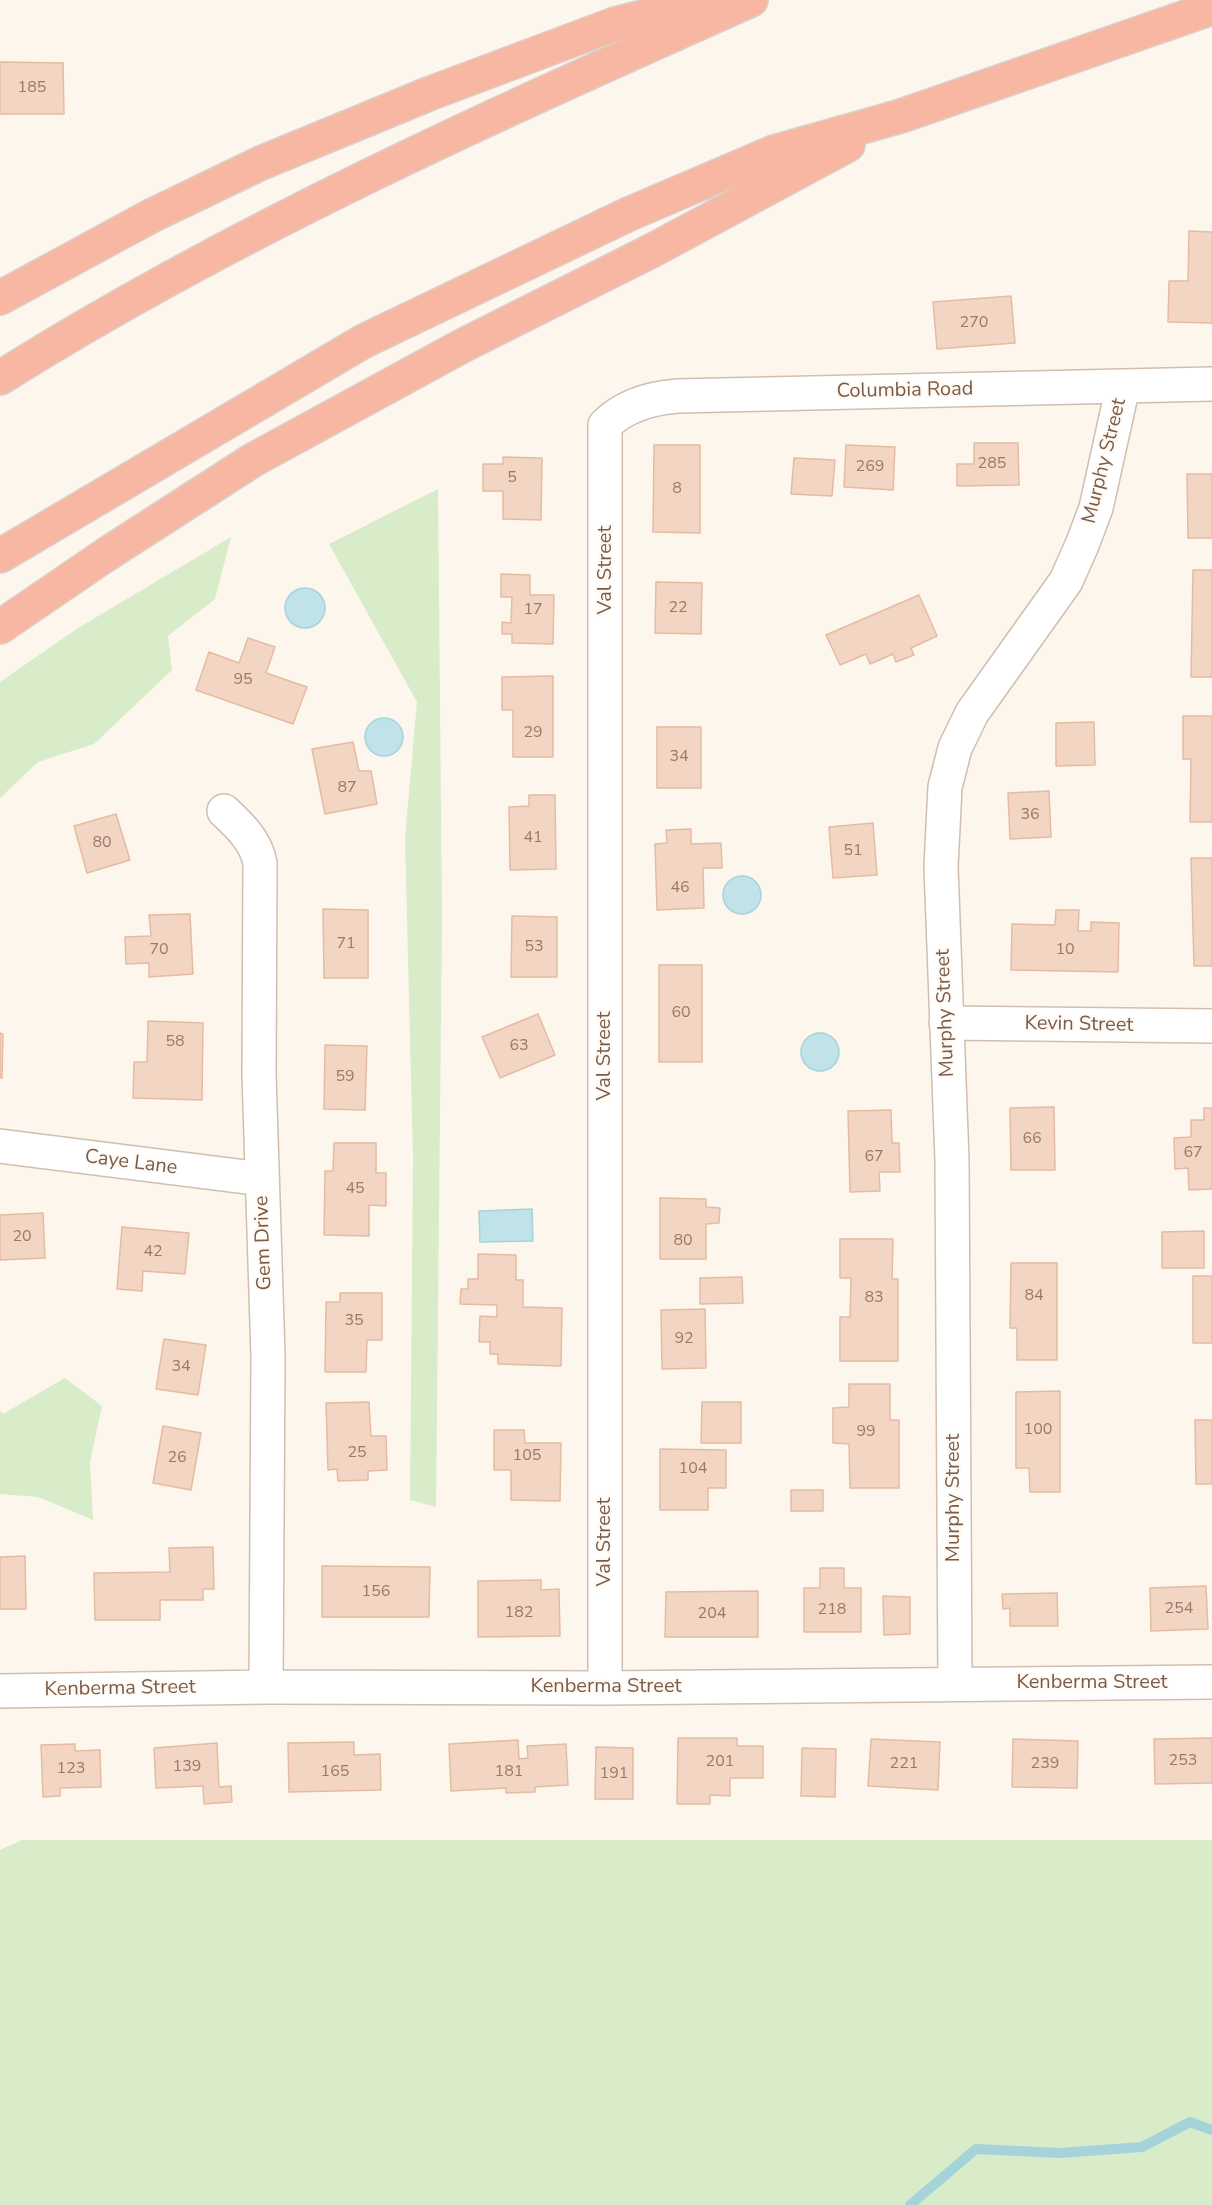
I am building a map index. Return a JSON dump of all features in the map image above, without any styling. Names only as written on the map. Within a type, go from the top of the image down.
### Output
[{"type":"highway","points":[[0,298],[151,216],[261,163],[431,93],[615,24],[711,0]]},
{"type":"highway","points":[[0,378],[60,341],[220,251],[400,161],[751,0]]},
{"type":"highway","points":[[0,556],[364,340],[629,214],[774,152],[901,116],[1212,8]]},
{"type":"highway","points":[[0,627],[106,554],[253,460],[462,346],[655,249],[901,116]]},
{"type":"street","name":"Columbia Road","points":[[605,425],[614,416],[644,401],[678,396],[1212,384]]},
{"type":"street","name":"Murphy Street","points":[[955,1683],[952,1160],[941,828],[945,787],[955,748],[972,713],[1066,581],[1096,508],[1123,386]]},
{"type":"street","name":"Val Street","points":[[605,425],[605,1688]]},
{"type":"street","name":"Gem Drive","points":[[224,811],[248,835],[260,863],[259,1074],[268,1356],[266,1687]]},
{"type":"street","name":"Kevin Street","points":[[946,1023],[1212,1026]]},
{"type":"street","name":"Caye Lane","points":[[0,1146],[262,1179]]},
{"type":"street","name":"Kenberma Street","points":[[0,1691],[266,1687],[605,1688],[1212,1682]]},
{"type":"green space","points":[[438,489],[442,919],[436,1507],[410,1500],[413,1158],[405,837],[417,702],[329,544]]},
{"type":"green space","points":[[231,537],[215,599],[168,636],[172,670],[94,744],[38,762],[0,798],[0,682],[78,628]]},
{"type":"green space","points":[[65,1378],[102,1406],[90,1462],[93,1520],[38,1497],[0,1494],[0,1410],[3,1414]]},
{"type":"green space","points":[[22,1840],[1212,1840],[1212,2205],[0,2205],[0,1850]]},
{"type":"water","points":[[305,588],[319,594],[325,608],[319,622],[305,628],[291,622],[285,608],[291,594]]},
{"type":"water","points":[[384,718],[397,724],[403,737],[397,750],[384,756],[371,750],[365,737],[371,724]]},
{"type":"water","points":[[742,876],[756,881],[761,895],[756,909],[742,914],[728,909],[723,895],[728,881]]},
{"type":"water","points":[[820,1033],[834,1038],[839,1052],[834,1066],[820,1071],[806,1066],[801,1052],[806,1038]]},
{"type":"water","points":[[532,1209],[533,1241],[480,1242],[479,1211]]},
{"type":"building","points":[[0,62],[63,63],[64,114],[0,114]]},
{"type":"building","points":[[1189,231],[1212,232],[1212,323],[1168,322],[1169,281],[1188,281]]},
{"type":"building","points":[[1011,296],[1015,343],[937,349],[933,302]]},
{"type":"building","points":[[974,443],[1018,443],[1019,485],[957,486],[957,464],[974,464]]},
{"type":"building","points":[[654,445],[700,445],[700,533],[653,532]]},
{"type":"building","points":[[846,445],[895,447],[893,490],[844,487]]},
{"type":"building","points":[[503,457],[542,458],[541,520],[503,519],[503,491],[483,491],[483,464],[503,464]]},
{"type":"building","points":[[794,458],[835,460],[832,496],[791,494]]},
{"type":"building","points":[[1187,474],[1212,474],[1212,538],[1188,538]]},
{"type":"building","points":[[1193,570],[1212,570],[1212,677],[1191,677]]},
{"type":"building","points":[[501,574],[530,575],[530,595],[554,595],[553,644],[512,643],[512,634],[502,634],[502,622],[511,623],[512,597],[501,597]]},
{"type":"building","points":[[656,582],[702,583],[701,634],[655,633]]},
{"type":"building","points":[[919,595],[937,636],[911,648],[914,655],[896,662],[893,654],[870,664],[866,654],[840,665],[826,635]]},
{"type":"building","points":[[248,638],[275,647],[266,673],[307,687],[293,724],[196,690],[209,652],[239,663]]},
{"type":"building","points":[[553,676],[553,757],[513,757],[513,710],[502,710],[502,677]]},
{"type":"building","points":[[1183,716],[1212,716],[1212,822],[1190,822],[1191,759],[1183,759]]},
{"type":"building","points":[[1094,722],[1095,765],[1056,766],[1056,723]]},
{"type":"building","points":[[657,727],[701,727],[701,788],[657,788]]},
{"type":"building","points":[[353,742],[359,771],[371,771],[377,804],[325,814],[312,749]]},
{"type":"building","points":[[1049,791],[1051,837],[1010,839],[1008,793]]},
{"type":"building","points":[[529,795],[555,795],[556,869],[510,870],[509,807],[529,806]]},
{"type":"building","points":[[116,814],[130,860],[87,873],[74,826]]},
{"type":"building","points":[[873,823],[877,875],[833,878],[829,827]]},
{"type":"building","points":[[691,829],[691,844],[721,843],[722,868],[703,868],[704,908],[657,910],[655,844],[667,843],[666,830]]},
{"type":"building","points":[[1191,858],[1212,858],[1212,966],[1194,966]]},
{"type":"building","points":[[323,909],[368,910],[368,978],[324,978]]},
{"type":"building","points":[[1056,910],[1079,910],[1078,931],[1091,931],[1091,922],[1119,923],[1118,972],[1011,970],[1012,924],[1055,925]]},
{"type":"building","points":[[190,914],[193,974],[149,977],[149,963],[126,964],[125,937],[151,936],[149,915]]},
{"type":"building","points":[[512,916],[557,917],[557,977],[511,977]]},
{"type":"building","points":[[659,965],[702,965],[702,1062],[659,1062]]},
{"type":"building","points":[[538,1014],[555,1055],[500,1078],[482,1037]]},
{"type":"building","points":[[148,1021],[203,1023],[202,1100],[133,1098],[134,1062],[147,1062]]},
{"type":"building","points":[[0,1033],[3,1034],[2,1078],[0,1078]]},
{"type":"building","points":[[325,1045],[367,1046],[365,1110],[324,1109]]},
{"type":"building","points":[[1054,1107],[1055,1170],[1011,1170],[1010,1108]]},
{"type":"building","points":[[1204,1108],[1212,1108],[1212,1189],[1189,1190],[1188,1168],[1175,1169],[1174,1138],[1191,1137],[1191,1120],[1204,1120]]},
{"type":"building","points":[[891,1110],[892,1143],[899,1143],[900,1172],[879,1172],[880,1191],[850,1192],[848,1111]]},
{"type":"building","points":[[334,1143],[376,1143],[376,1173],[386,1173],[386,1206],[369,1205],[369,1236],[324,1235],[325,1171],[333,1171]]},
{"type":"building","points":[[660,1198],[706,1199],[706,1207],[720,1208],[719,1223],[706,1224],[706,1259],[660,1259]]},
{"type":"building","points":[[43,1213],[45,1258],[0,1260],[0,1215]]},
{"type":"building","points":[[122,1227],[189,1233],[185,1274],[143,1271],[142,1291],[117,1289]]},
{"type":"building","points":[[1204,1231],[1204,1268],[1162,1268],[1162,1232]]},
{"type":"building","points":[[840,1239],[893,1239],[892,1279],[898,1279],[898,1361],[840,1361],[840,1317],[850,1317],[851,1278],[840,1278]]},
{"type":"building","points":[[478,1254],[516,1255],[516,1280],[523,1280],[523,1307],[562,1308],[561,1366],[498,1364],[498,1354],[490,1354],[490,1342],[479,1342],[480,1316],[497,1317],[497,1305],[460,1304],[461,1289],[468,1289],[468,1279],[478,1279]]},
{"type":"building","points":[[1011,1263],[1057,1263],[1057,1360],[1017,1360],[1017,1328],[1010,1328]]},
{"type":"building","points":[[1193,1276],[1212,1276],[1212,1343],[1193,1343]]},
{"type":"building","points":[[742,1277],[743,1303],[700,1304],[700,1278]]},
{"type":"building","points":[[340,1293],[382,1293],[382,1340],[367,1340],[366,1372],[325,1372],[326,1302],[340,1302]]},
{"type":"building","points":[[705,1309],[706,1368],[662,1369],[661,1310]]},
{"type":"building","points":[[164,1339],[206,1345],[198,1395],[156,1389]]},
{"type":"building","points":[[849,1384],[890,1384],[890,1420],[899,1420],[899,1488],[850,1488],[849,1444],[833,1443],[833,1408],[849,1407]]},
{"type":"building","points":[[1060,1391],[1060,1492],[1030,1492],[1029,1468],[1016,1468],[1016,1392]]},
{"type":"building","points":[[369,1402],[371,1436],[386,1436],[387,1470],[368,1471],[368,1480],[338,1481],[337,1469],[328,1470],[326,1403]]},
{"type":"building","points":[[702,1402],[741,1402],[741,1443],[701,1443]]},
{"type":"building","points":[[1195,1420],[1212,1420],[1212,1484],[1196,1484]]},
{"type":"building","points":[[163,1426],[201,1433],[191,1490],[153,1483]]},
{"type":"building","points":[[494,1430],[524,1430],[525,1443],[561,1443],[560,1501],[511,1500],[511,1470],[494,1470]]},
{"type":"building","points":[[660,1449],[726,1450],[726,1488],[708,1488],[708,1510],[660,1510]]},
{"type":"building","points":[[791,1490],[823,1490],[823,1511],[791,1511]]},
{"type":"building","points":[[213,1547],[214,1589],[203,1589],[203,1600],[160,1600],[160,1620],[95,1620],[94,1573],[170,1572],[169,1548]]},
{"type":"building","points":[[25,1556],[26,1609],[0,1609],[0,1557]]},
{"type":"building","points":[[322,1566],[430,1567],[429,1617],[322,1617]]},
{"type":"building","points":[[820,1568],[844,1568],[844,1588],[861,1588],[861,1632],[804,1632],[804,1588],[820,1588]]},
{"type":"building","points":[[541,1580],[541,1590],[559,1589],[560,1636],[478,1637],[478,1581]]},
{"type":"building","points":[[1206,1586],[1208,1629],[1151,1631],[1150,1588]]},
{"type":"building","points":[[758,1591],[758,1637],[665,1637],[666,1592]]},
{"type":"building","points":[[1057,1593],[1058,1626],[1010,1626],[1010,1608],[1003,1609],[1002,1594]]},
{"type":"building","points":[[883,1596],[910,1597],[910,1634],[884,1635]]},
{"type":"building","points":[[678,1738],[737,1738],[737,1746],[763,1746],[763,1778],[730,1778],[730,1796],[710,1795],[710,1804],[677,1804]]},
{"type":"building","points":[[1212,1738],[1212,1783],[1155,1784],[1154,1739]]},
{"type":"building","points":[[871,1739],[940,1742],[938,1790],[868,1786]]},
{"type":"building","points":[[1013,1739],[1078,1741],[1077,1788],[1012,1787]]},
{"type":"building","points":[[518,1740],[519,1759],[528,1758],[527,1746],[566,1744],[568,1785],[535,1787],[535,1792],[506,1793],[506,1788],[451,1791],[449,1744]]},
{"type":"building","points":[[354,1742],[354,1755],[380,1754],[381,1790],[289,1792],[288,1743]]},
{"type":"building","points":[[217,1743],[219,1787],[231,1786],[232,1802],[204,1804],[203,1786],[156,1788],[154,1748]]},
{"type":"building","points":[[75,1744],[75,1751],[100,1750],[101,1787],[60,1788],[60,1796],[43,1797],[41,1745]]},
{"type":"building","points":[[596,1747],[633,1748],[633,1799],[595,1799]]},
{"type":"building","points":[[802,1748],[836,1749],[835,1797],[801,1796]]},
{"type":"waterway","points":[[910,2205],[976,2149],[1060,2153],[1142,2147],[1190,2122],[1212,2130]]}]
